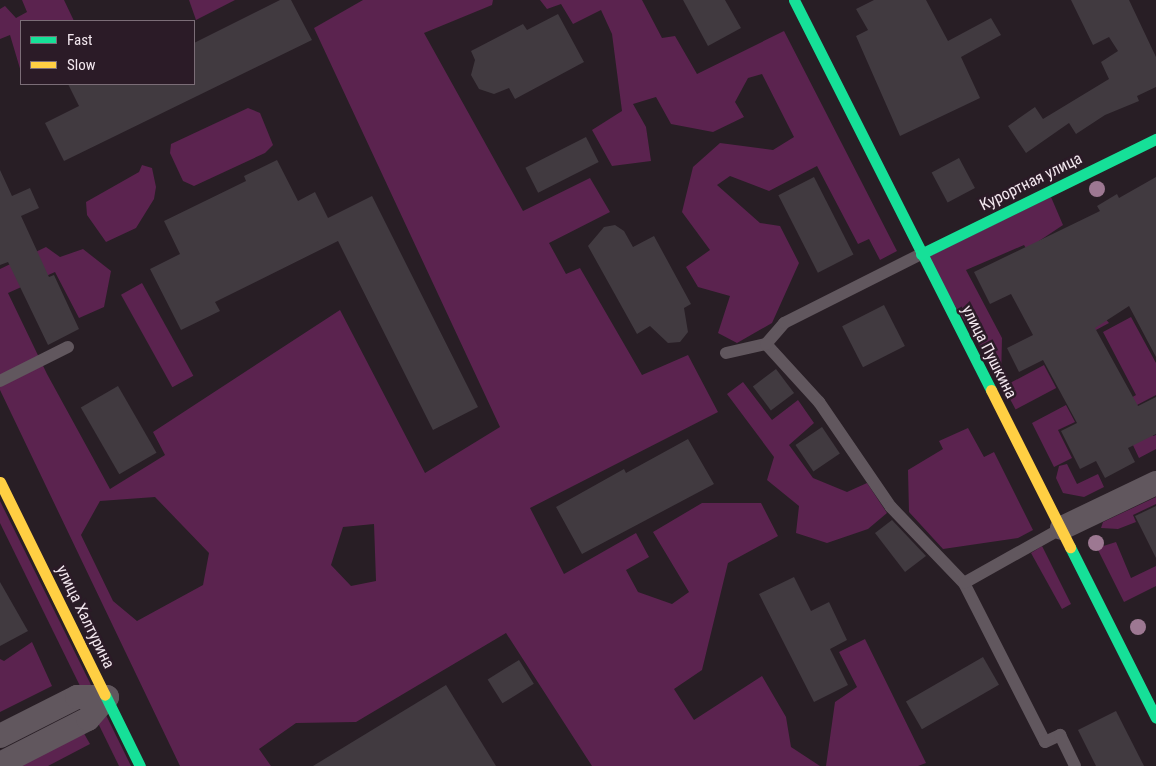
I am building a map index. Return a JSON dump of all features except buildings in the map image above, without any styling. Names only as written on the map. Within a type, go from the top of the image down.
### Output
[{"type":"street","name":"улица Пушкина","points":[[794,0],[921,254],[1062,528],[1156,718]]},
{"type":"street","name":"Курортная улица","points":[[921,254],[1156,139]]},
{"type":"street","name":"улица Халтурина","points":[[0,482],[140,766]]},
{"type":"street","points":[[1062,528],[1156,483]]},
{"type":"street","points":[[0,736],[77,697],[106,697]]},
{"type":"street","points":[[0,764],[88,719],[106,697]]},
{"type":"lane","points":[[726,353],[766,344],[784,324],[921,254]]},
{"type":"lane","points":[[766,344],[819,402],[891,507],[964,583],[1045,742],[1060,736],[1075,766]]},
{"type":"lane","points":[[0,381],[68,347]]},
{"type":"lane","points":[[964,583],[1062,528]]},
{"type":"shaded area","points":[[22,0],[64,0],[74,20],[20,20],[20,69],[10,35],[0,39],[0,9],[5,6],[16,18],[27,12]]},
{"type":"shaded area","points":[[189,0],[235,0],[196,20]]},
{"type":"shaded area","points":[[363,0],[493,0],[492,5],[424,33],[523,211],[590,178],[610,212],[549,243],[566,274],[580,268],[642,375],[688,355],[718,412],[530,508],[564,574],[636,533],[649,557],[626,570],[638,592],[672,604],[689,592],[653,532],[702,503],[761,503],[778,536],[728,563],[702,670],[674,689],[694,720],[762,676],[786,717],[791,747],[820,766],[592,766],[506,633],[356,722],[296,723],[259,749],[271,766],[180,766],[0,390],[0,269],[46,247],[60,257],[83,249],[111,271],[104,307],[79,318],[55,272],[8,293],[47,374],[110,489],[165,455],[153,432],[340,310],[425,473],[500,427],[314,28]],"holes":[[[155,497],[209,553],[203,585],[137,621],[113,601],[81,535],[100,501]],[[374,524],[376,581],[351,586],[331,565],[343,527]]]},
{"type":"shaded area","points":[[540,0],[642,0],[662,38],[675,36],[697,74],[784,31],[897,251],[880,260],[869,239],[858,244],[817,166],[769,191],[730,176],[717,185],[760,223],[780,226],[799,263],[772,323],[737,343],[718,333],[730,296],[698,287],[686,267],[710,250],[682,212],[693,167],[720,143],[773,150],[794,137],[762,74],[748,78],[735,102],[744,117],[713,132],[671,124],[656,97],[633,104],[646,127],[651,161],[612,166],[592,130],[622,111],[612,34],[601,10],[573,24],[561,4],[547,9]]},
{"type":"shaded area","points":[[248,108],[260,113],[273,145],[265,153],[194,186],[183,181],[170,153],[171,144]]},
{"type":"shaded area","points":[[142,165],[152,168],[156,187],[154,199],[136,228],[106,242],[87,215],[86,202],[139,172]]},
{"type":"shaded area","points":[[1051,197],[1063,225],[1039,241],[1109,323],[1081,338],[1024,245],[966,270],[1002,338],[1001,381],[926,258]]},
{"type":"shaded area","points":[[142,283],[193,376],[172,387],[121,295]]},
{"type":"shaded area","points":[[1131,317],[1156,363],[1156,395],[1137,405],[1153,436],[1156,435],[1156,449],[1139,458],[1115,407],[1136,395],[1103,332]]},
{"type":"shaded area","points":[[1044,365],[1056,388],[1016,410],[1003,387]]},
{"type":"shaded area","points":[[743,382],[772,420],[798,400],[814,423],[789,445],[813,478],[847,492],[867,483],[887,513],[868,529],[827,543],[796,533],[799,506],[767,480],[774,457],[727,394]]},
{"type":"shaded area","points":[[1066,405],[1075,422],[1058,430],[1072,458],[1054,467],[1032,423]]},
{"type":"shaded area","points":[[968,428],[984,457],[994,452],[1033,530],[1018,538],[943,549],[909,512],[908,470],[943,449],[939,441]]},
{"type":"shaded area","points":[[1067,464],[1077,484],[1098,474],[1104,487],[1084,497],[1063,493],[1056,478],[1059,466]]},
{"type":"shaded area","points":[[1156,497],[1156,504],[1133,515],[1136,522],[1118,529],[1101,528],[1103,522]]},
{"type":"shaded area","points":[[0,501],[94,691],[81,688],[0,523]]},
{"type":"shaded area","points":[[1116,542],[1131,578],[1156,566],[1156,586],[1124,602],[1097,548]]},
{"type":"shaded area","points":[[1042,546],[1071,604],[1062,609],[1031,553]]},
{"type":"shaded area","points":[[865,639],[926,763],[918,766],[826,766],[835,702],[857,687],[839,652]]},
{"type":"shaded area","points":[[32,642],[52,686],[0,712],[0,659],[4,661]]},
{"type":"shaded area","points":[[104,711],[131,766],[119,766],[97,721]]},
{"type":"shaded area","points":[[82,730],[90,744],[48,766],[12,766]]},
{"type":"traffic: fast","points":[[794,0],[991,390]]},
{"type":"traffic: fast","points":[[921,254],[1156,139]]},
{"type":"traffic: fast","points":[[1070,547],[1156,718]]},
{"type":"traffic: fast","points":[[105,695],[140,766]]},
{"type":"traffic: slow","points":[[991,390],[1070,547]]},
{"type":"traffic: slow","points":[[0,482],[105,695]]}]
